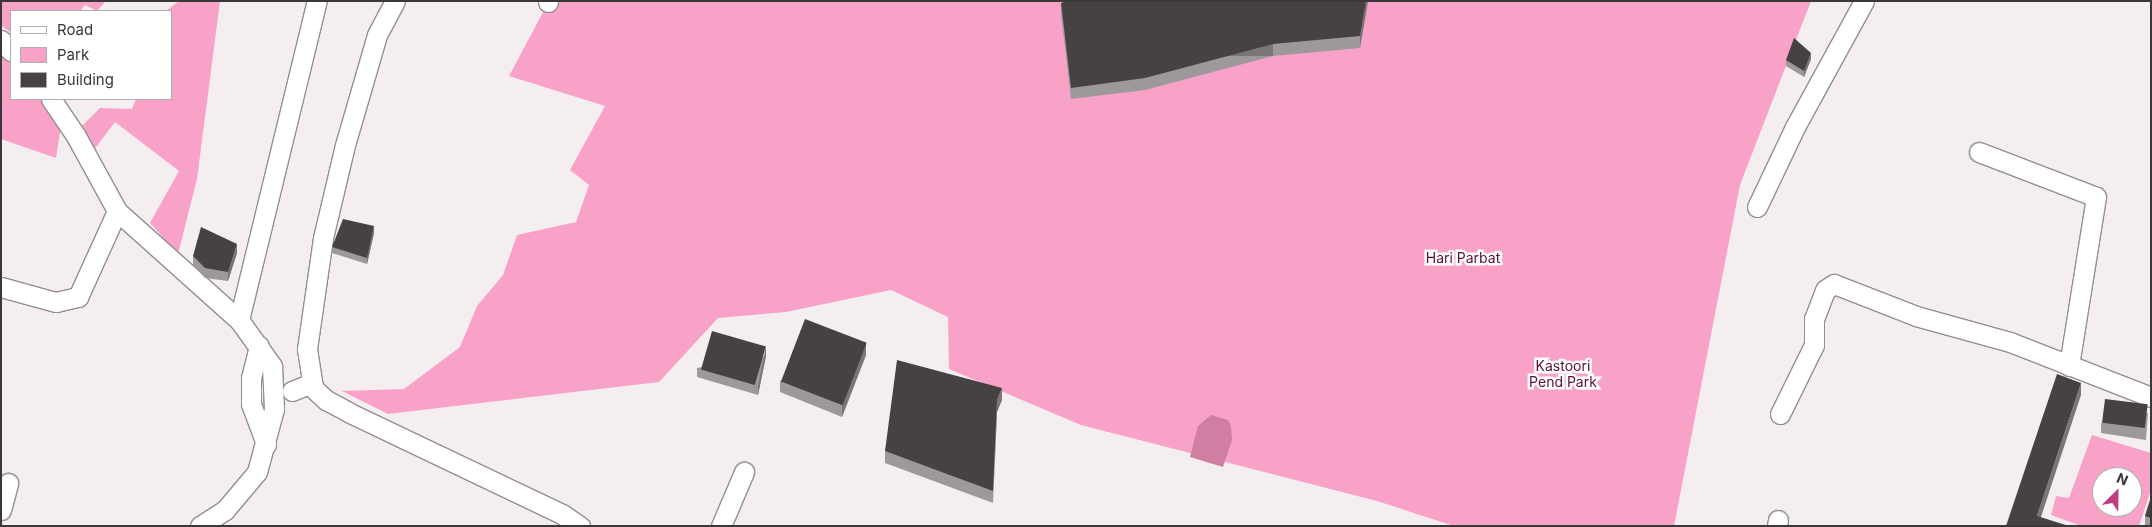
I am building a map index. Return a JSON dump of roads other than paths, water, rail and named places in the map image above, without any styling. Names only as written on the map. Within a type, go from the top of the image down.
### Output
[{"type":"street","points":[[239,320],[317,1]]},
{"type":"street","points":[[395,1],[377,35],[345,145],[323,238],[307,349],[312,383],[326,400],[350,414],[562,514],[580,526]]},
{"type":"street","points":[[1758,207],[1795,127],[1864,1]]},
{"type":"street","points":[[1,40],[10,50]]},
{"type":"street","points":[[52,100],[76,136],[117,211],[239,320],[272,366],[283,393],[257,472],[225,510],[200,526]]},
{"type":"street","points":[[1979,152],[2096,196],[2069,366]]},
{"type":"street","points":[[1,288],[56,302],[78,297],[117,211]]},
{"type":"street","points":[[1780,414],[1814,345],[1814,320],[1825,290],[1834,284],[1840,284],[1916,316],[2010,342],[2151,397]]},
{"type":"street","points":[[259,346],[251,378],[251,404],[266,444]]},
{"type":"street","points":[[283,393],[312,383]]},
{"type":"street","points":[[721,526],[744,472]]},
{"type":"street","points":[[1,510],[8,483]]},
{"type":"park label","name":"Hari Parbat","points":[[1463,258]]},
{"type":"park label","name":"Kastoori Pend Park","points":[[1563,374]]}]
